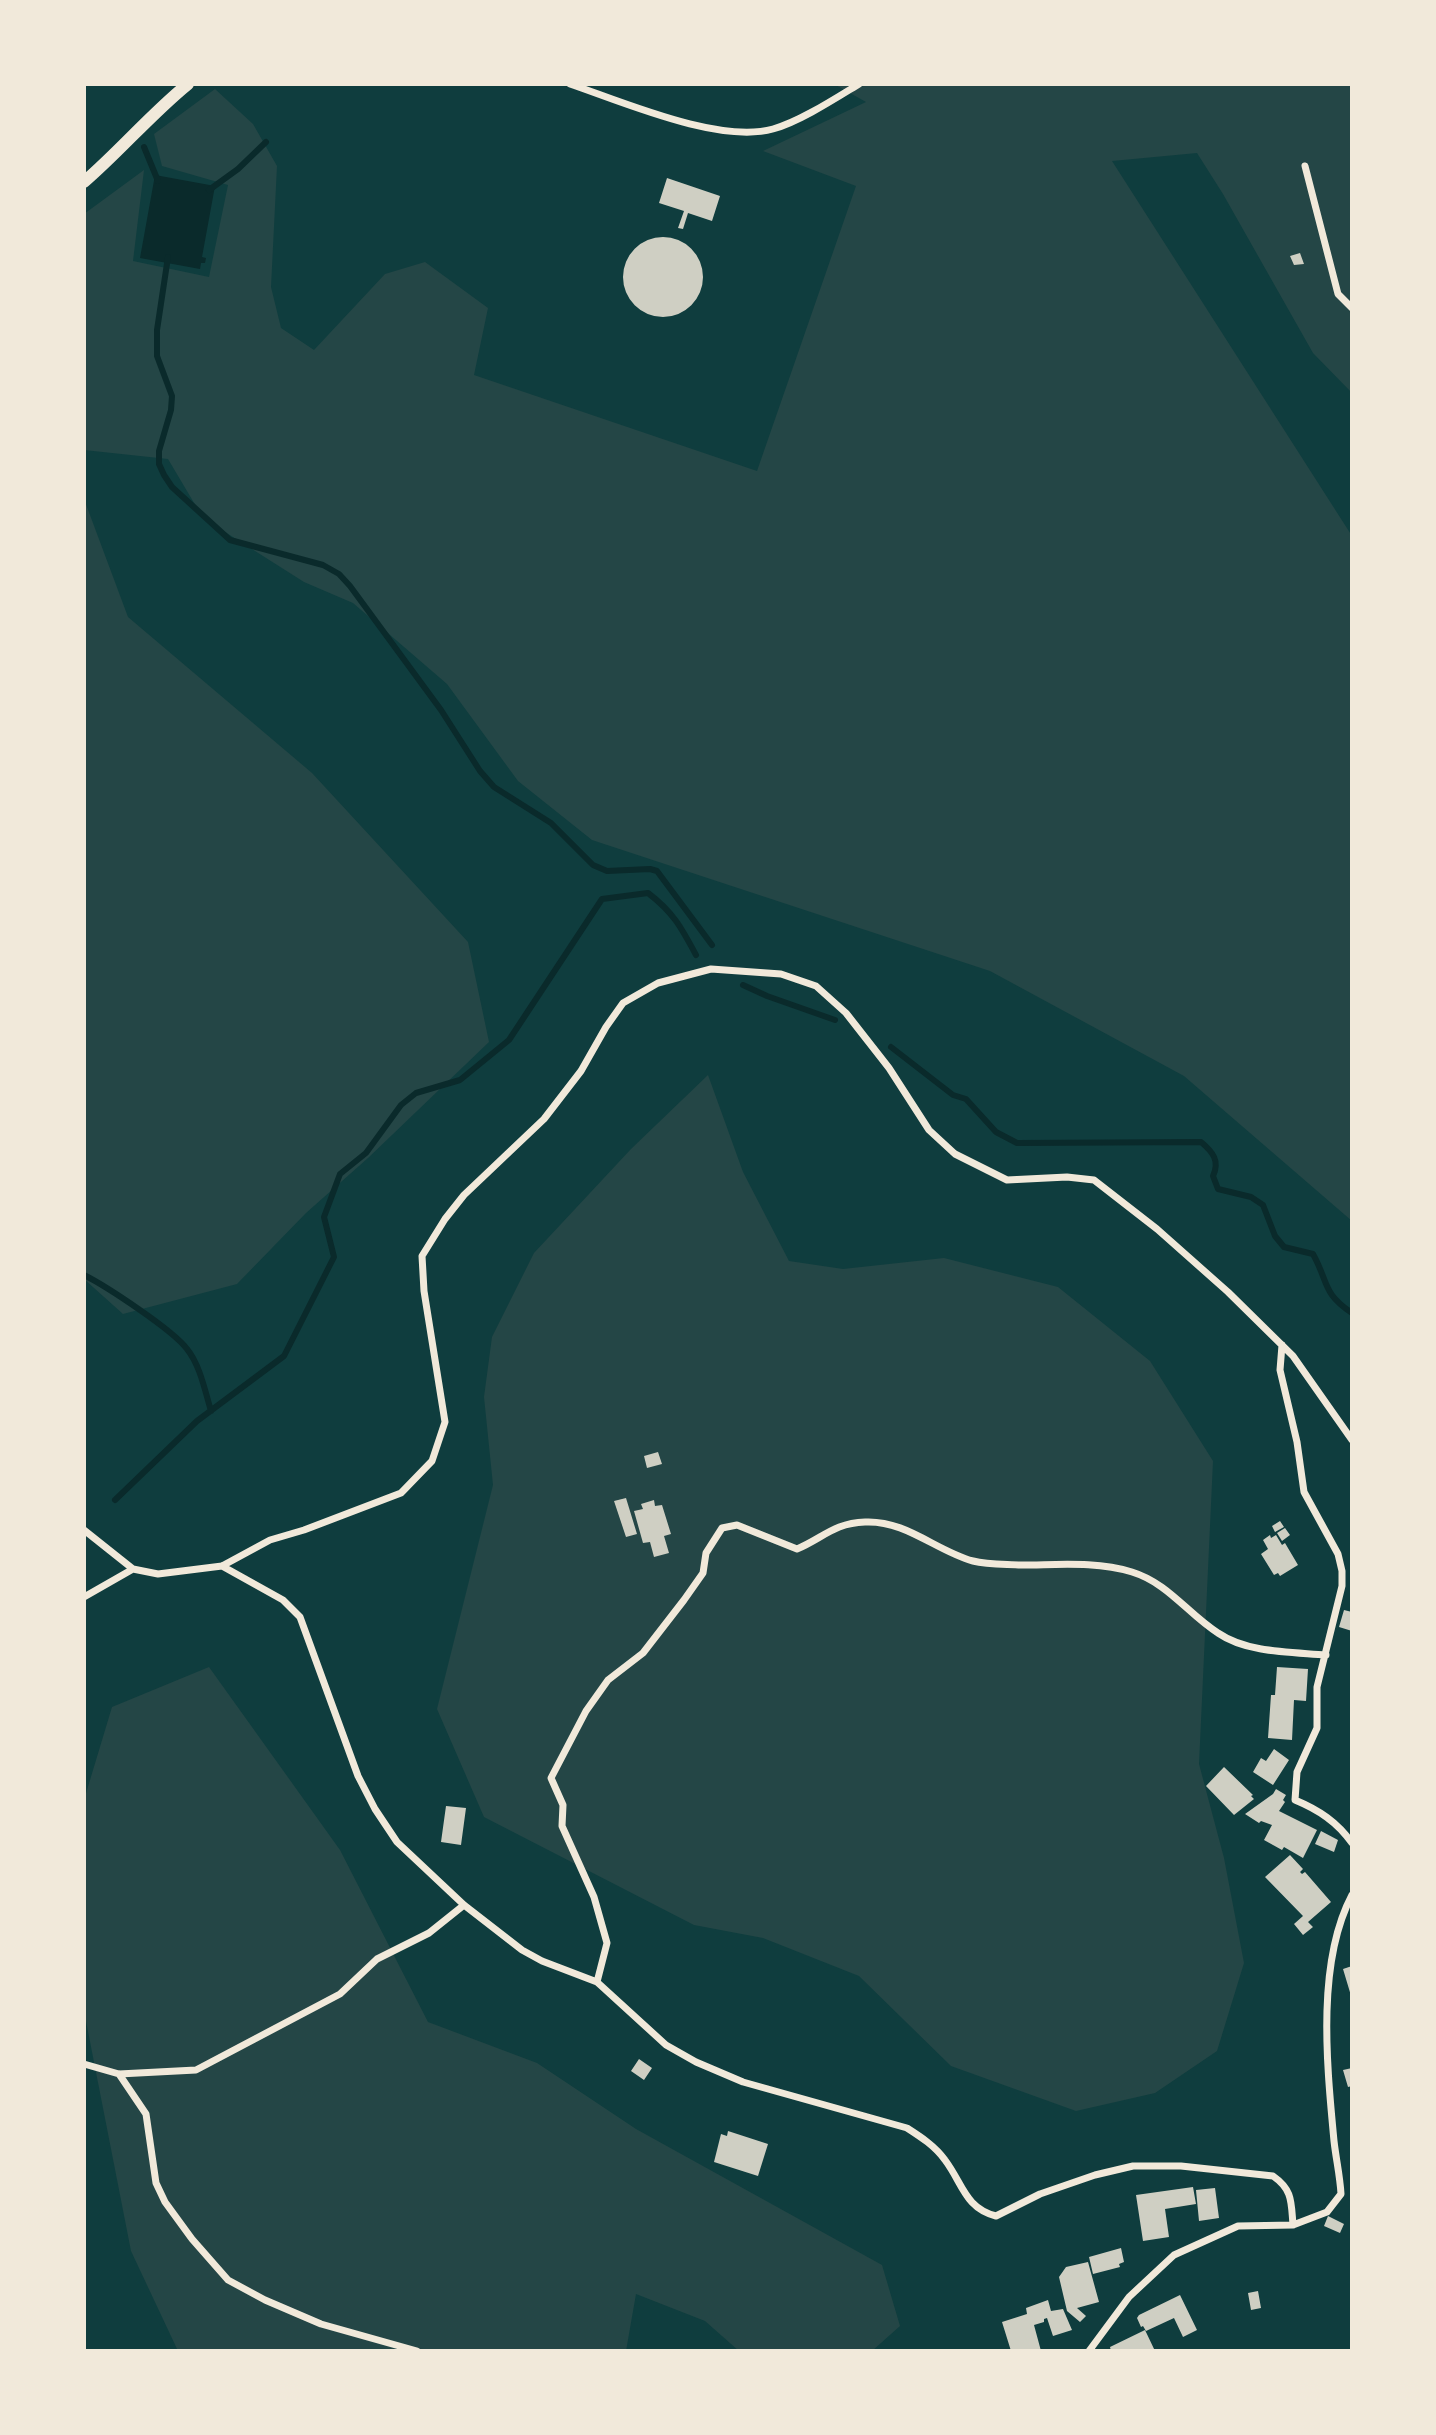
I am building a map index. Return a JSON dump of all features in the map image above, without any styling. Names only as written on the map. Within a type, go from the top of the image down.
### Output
[{"type":"street","points":[[84,182],[162,105],[188,84]]},
{"type":"street","points":[[570,84],[698,127],[734,133],[773,129],[859,84]]},
{"type":"street","points":[[1306,166],[1338,294],[1352,308]]},
{"type":"street","points":[[84,1530],[133,1569],[158,1574],[222,1566],[270,1540],[401,1493],[432,1461],[445,1422],[424,1291],[422,1256],[464,1195],[544,1119],[581,1071],[623,1003],[658,983],[711,969],[781,974],[816,986],[846,1013],[889,1068],[929,1130],[955,1154],[1007,1180],[1068,1177],[1094,1180],[1157,1229],[1228,1292],[1293,1356],[1352,1440]]},
{"type":"street","points":[[1282,1345],[1280,1370],[1297,1442],[1304,1492],[1338,1554],[1342,1571],[1342,1586],[1317,1687],[1317,1728],[1297,1772],[1295,1800],[1318,1810],[1342,1829],[1352,1843]]},
{"type":"street","points":[[597,1982],[607,1943],[594,1897],[562,1826],[564,1805],[551,1778],[586,1711],[608,1680],[643,1653],[684,1600],[702,1573],[706,1553],[722,1528],[737,1525],[797,1549],[817,1540],[835,1526],[866,1522],[898,1526],[973,1561],[1094,1565],[1133,1572],[1168,1590],[1217,1633],[1242,1645],[1326,1655]]},
{"type":"street","points":[[222,1566],[283,1600],[300,1617],[358,1776],[375,1809],[397,1842],[464,1906],[522,1950],[542,1961],[597,1982],[666,2045],[696,2062],[743,2082],[906,2128],[929,2142],[945,2160],[971,2203],[982,2212],[996,2216],[1040,2194],[1095,2175],[1133,2166],[1181,2166],[1273,2176],[1284,2184],[1291,2198],[1293,2225]]},
{"type":"street","points":[[84,1597],[133,1569]]},
{"type":"street","points":[[1088,2351],[1129,2297],[1174,2255],[1238,2226],[1293,2225],[1327,2212],[1341,2194],[1329,2085],[1328,2001],[1336,1933],[1352,1895]]},
{"type":"street","points":[[84,2064],[119,2074],[196,2070],[340,1994],[377,1959],[429,1933],[464,1906]]},
{"type":"street","points":[[119,2074],[146,2114],[156,2183],[165,2202],[192,2239],[228,2280],[265,2301],[321,2324],[417,2351]]},
{"type":"shaded area","points":[[834,84],[1352,84],[1352,393],[1313,353],[1197,153],[1112,161],[1352,536],[1352,1221],[1184,1076],[990,971],[592,840],[518,781],[447,684],[353,603],[304,582],[203,518],[168,459],[84,450],[84,214],[144,170],[133,261],[209,277],[228,185],[162,166],[154,134],[215,89],[253,124],[277,166],[271,287],[281,328],[314,350],[385,274],[425,262],[488,308],[474,375],[757,471],[856,186],[763,151],[866,102]]},
{"type":"shaded area","points":[[155,175],[215,186],[202,257],[206,258],[200,269],[140,258]]},
{"type":"shaded area","points":[[84,499],[128,617],[312,773],[468,942],[489,1042],[368,1158],[306,1213],[237,1284],[123,1314],[84,1279]]},
{"type":"shaded area","points":[[708,1075],[743,1172],[789,1261],[843,1269],[944,1258],[1058,1287],[1150,1361],[1213,1461],[1199,1764],[1224,1858],[1244,1963],[1217,2051],[1155,2093],[1076,2111],[951,2066],[859,1976],[763,1938],[694,1925],[484,1817],[437,1709],[493,1485],[484,1397],[492,1337],[534,1253],[631,1149]]},
{"type":"shaded area","points":[[209,1667],[340,1850],[428,2022],[537,2063],[636,2129],[882,2265],[900,2326],[872,2351],[739,2351],[705,2321],[636,2294],[626,2351],[178,2351],[131,2251],[84,2011],[84,1800],[112,1707]]},
{"type":"building","points":[[667,178],[720,196],[712,221],[688,213],[683,229],[678,228],[684,211],[659,203]]},
{"type":"building","points":[[655,237],[671,237],[692,248],[703,269],[703,285],[692,306],[671,317],[655,317],[641,311],[629,299],[623,285],[623,269],[629,255],[641,243]]},
{"type":"building","points":[[1300,253],[1304,264],[1294,265],[1290,256]]},
{"type":"building","points":[[658,1452],[662,1464],[647,1468],[644,1456]]},
{"type":"building","points":[[626,1498],[637,1534],[626,1537],[614,1501]]},
{"type":"building","points":[[654,1500],[655,1506],[662,1505],[671,1534],[664,1536],[669,1553],[654,1557],[650,1542],[643,1543],[634,1511],[643,1509],[641,1504]]},
{"type":"building","points":[[1280,1521],[1284,1527],[1275,1532],[1272,1526]]},
{"type":"building","points":[[1285,1528],[1290,1535],[1282,1541],[1277,1533]]},
{"type":"building","points":[[1270,1535],[1271,1538],[1276,1535],[1282,1545],[1285,1543],[1298,1565],[1280,1576],[1278,1573],[1274,1575],[1261,1554],[1268,1549],[1263,1540]]},
{"type":"building","points":[[1344,1610],[1352,1612],[1352,1631],[1339,1627]]},
{"type":"building","points":[[1277,1667],[1308,1669],[1306,1701],[1294,1700],[1292,1740],[1268,1738],[1271,1695],[1275,1695]]},
{"type":"building","points":[[1274,1749],[1289,1760],[1273,1785],[1253,1772],[1261,1758],[1266,1761]]},
{"type":"building","points":[[1224,1767],[1254,1799],[1234,1815],[1206,1786]]},
{"type":"building","points":[[1276,1789],[1286,1795],[1279,1811],[1317,1830],[1303,1858],[1264,1840],[1272,1825],[1261,1821],[1259,1823],[1245,1814]]},
{"type":"building","points":[[446,1806],[466,1808],[461,1845],[441,1842]]},
{"type":"building","points":[[1321,1831],[1338,1840],[1334,1852],[1315,1844]]},
{"type":"building","points":[[1290,1855],[1303,1869],[1300,1872],[1305,1872],[1331,1902],[1308,1922],[1313,1927],[1303,1935],[1294,1924],[1303,1916],[1265,1877]]},
{"type":"building","points":[[1352,1966],[1352,1999],[1343,1969]]},
{"type":"building","points":[[639,2059],[652,2068],[644,2080],[631,2071]]},
{"type":"building","points":[[1352,2068],[1352,2086],[1348,2087],[1343,2070]]},
{"type":"building","points":[[728,2131],[768,2144],[758,2176],[714,2162],[721,2134],[727,2136]]},
{"type":"building","points":[[1193,2187],[1196,2204],[1165,2209],[1169,2237],[1143,2241],[1136,2195]]},
{"type":"building","points":[[1215,2188],[1219,2218],[1199,2221],[1196,2190]]},
{"type":"building","points":[[1328,2216],[1344,2224],[1340,2233],[1324,2226]]},
{"type":"building","points":[[1121,2248],[1124,2262],[1119,2264],[1120,2267],[1093,2274],[1089,2257]]},
{"type":"building","points":[[1088,2262],[1099,2302],[1077,2308],[1086,2316],[1080,2322],[1067,2311],[1059,2277],[1066,2267]]},
{"type":"building","points":[[1258,2291],[1261,2308],[1251,2310],[1248,2293]]},
{"type":"building","points":[[1180,2295],[1197,2330],[1183,2337],[1174,2318],[1146,2331],[1141,2327],[1137,2318],[1139,2315]]},
{"type":"building","points":[[1048,2300],[1051,2311],[1063,2309],[1072,2330],[1053,2336],[1047,2318],[1044,2319],[1044,2322],[1034,2325],[1041,2351],[1011,2351],[1002,2322],[1027,2314],[1026,2308]]},
{"type":"building","points":[[1145,2330],[1155,2351],[1111,2351],[1110,2347]]},
{"type":"waterway","points":[[209,190],[238,169],[266,142]]},
{"type":"waterway","points":[[144,147],[158,181]]},
{"type":"waterway","points":[[168,257],[157,330],[157,356],[172,396],[171,410],[159,451],[159,464],[172,487],[230,540],[323,565],[339,574],[441,710],[480,771],[494,787],[551,823],[593,865],[607,871],[657,871],[712,945]]},
{"type":"waterway","points":[[115,1500],[197,1421],[284,1356],[334,1257],[324,1217],[340,1174],[366,1153],[401,1105],[416,1093],[460,1080],[509,1040],[602,899],[648,893],[676,921],[696,955]]},
{"type":"waterway","points":[[743,985],[835,1020]]},
{"type":"waterway","points":[[891,1047],[953,1095],[966,1099],[996,1132],[1017,1143],[1201,1142],[1214,1157],[1216,1166],[1213,1176],[1218,1189],[1251,1197],[1263,1205],[1275,1236],[1284,1247],[1313,1254],[1327,1287],[1342,1306],[1352,1313]]},
{"type":"waterway","points":[[84,1275],[138,1309],[187,1349],[202,1378],[211,1411]]}]
